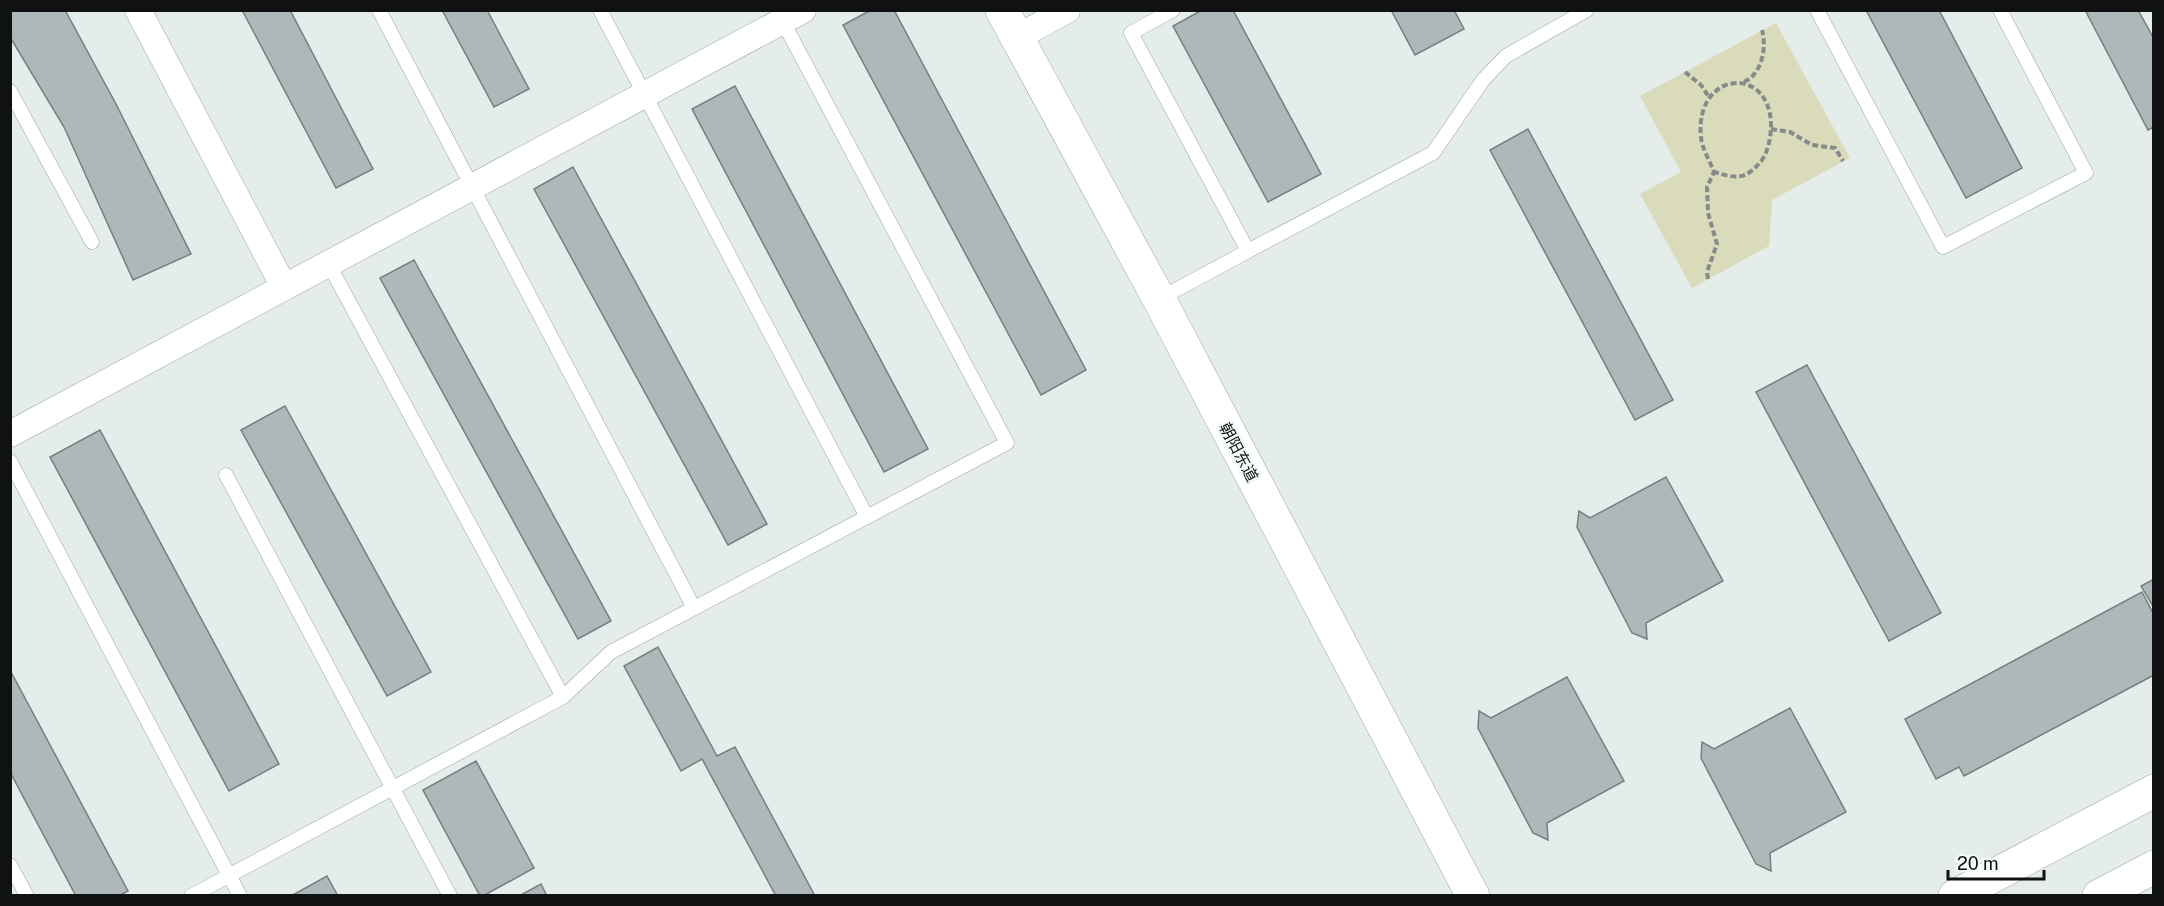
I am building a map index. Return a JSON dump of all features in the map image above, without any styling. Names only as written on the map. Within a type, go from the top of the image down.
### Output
[{"type":"main road","name":"朝阳东道","points":[[1009,24],[1159,299],[1473,896]]},
{"type":"main road","points":[[1955,896],[2154,791]]},
{"type":"main road","points":[[2099,896],[2154,867]]},
{"type":"street","points":[[138,10],[284,287]]},
{"type":"street","points":[[1009,24],[1067,10]]},
{"type":"street","points":[[10,434],[645,95],[788,14]]},
{"type":"lane","points":[[379,10],[694,608]]},
{"type":"lane","points":[[600,10],[867,517]]},
{"type":"lane","points":[[1173,10],[1131,33],[1248,251]]},
{"type":"lane","points":[[1159,299],[1432,153],[1483,80],[1506,57],[1568,15],[1587,10]]},
{"type":"lane","points":[[1817,10],[1943,247],[2086,173],[2000,10]]},
{"type":"lane","points":[[191,896],[563,697],[611,652],[1007,442],[788,14]]},
{"type":"lane","points":[[10,91],[92,242]]},
{"type":"lane","points":[[328,263],[563,697]]},
{"type":"lane","points":[[10,461],[240,896]]},
{"type":"lane","points":[[226,474],[450,896]]},
{"type":"lane","points":[[10,865],[27,896]]},
{"type":"path","points":[[1708,279],[1707,272],[1717,244],[1708,213],[1707,187],[1714,172],[1701,139],[1701,114],[1708,97],[1717,89],[1744,83],[1753,78],[1758,68],[1764,39],[1762,30]]},
{"type":"path","points":[[1685,72],[1701,85],[1708,97]]},
{"type":"path","points":[[1714,172],[1729,177],[1740,177],[1754,170],[1767,153],[1771,115],[1764,97],[1757,89],[1744,83]]},
{"type":"path","points":[[1771,129],[1790,132],[1812,145],[1836,148],[1843,161]]},
{"type":"green space","points":[[1776,23],[1850,158],[1772,200],[1769,246],[1692,288],[1640,194],[1681,172],[1640,96]]},
{"type":"building","points":[[10,10],[65,10],[116,104],[191,254],[133,280],[64,127],[10,37]]},
{"type":"building","points":[[242,10],[290,10],[373,169],[336,188]]},
{"type":"building","points":[[442,10],[487,10],[529,89],[494,107]]},
{"type":"building","points":[[871,10],[894,10],[1086,370],[1041,395],[843,25]]},
{"type":"building","points":[[1202,10],[1233,10],[1321,174],[1268,202],[1173,26]]},
{"type":"building","points":[[1391,10],[1454,10],[1464,29],[1415,55]]},
{"type":"building","points":[[1866,10],[1939,10],[2022,168],[1966,198]]},
{"type":"building","points":[[2085,10],[2138,10],[2154,39],[2154,127],[2148,130]]},
{"type":"building","points":[[735,86],[928,449],[884,472],[692,109]]},
{"type":"building","points":[[1528,129],[1673,400],[1635,420],[1490,150]]},
{"type":"building","points":[[573,167],[767,524],[728,545],[534,189]]},
{"type":"building","points":[[414,260],[611,621],[578,639],[380,278]]},
{"type":"building","points":[[1807,365],[1941,613],[1889,641],[1756,392]]},
{"type":"building","points":[[285,406],[431,672],[387,696],[241,430]]},
{"type":"building","points":[[100,430],[279,764],[229,791],[50,457]]},
{"type":"building","points":[[1666,477],[1723,581],[1646,623],[1647,639],[1632,633],[1577,527],[1579,511],[1590,518]]},
{"type":"building","points":[[2154,579],[2154,608],[2141,586]]},
{"type":"building","points":[[2142,592],[2154,615],[2154,675],[1964,776],[1959,767],[1936,779],[1905,719]]},
{"type":"building","points":[[658,647],[717,756],[735,747],[815,896],[776,896],[702,759],[681,771],[624,666]]},
{"type":"building","points":[[10,670],[128,891],[119,896],[76,896],[10,772]]},
{"type":"building","points":[[1567,677],[1624,781],[1547,823],[1548,840],[1533,833],[1478,728],[1479,711],[1491,718]]},
{"type":"building","points":[[1790,708],[1846,812],[1770,853],[1771,871],[1756,864],[1701,758],[1702,742],[1714,749]]},
{"type":"building","points":[[476,761],[534,868],[483,896],[480,896],[423,790]]},
{"type":"building","points":[[327,876],[338,896],[291,896]]},
{"type":"building","points":[[541,884],[547,896],[519,896]]}]
